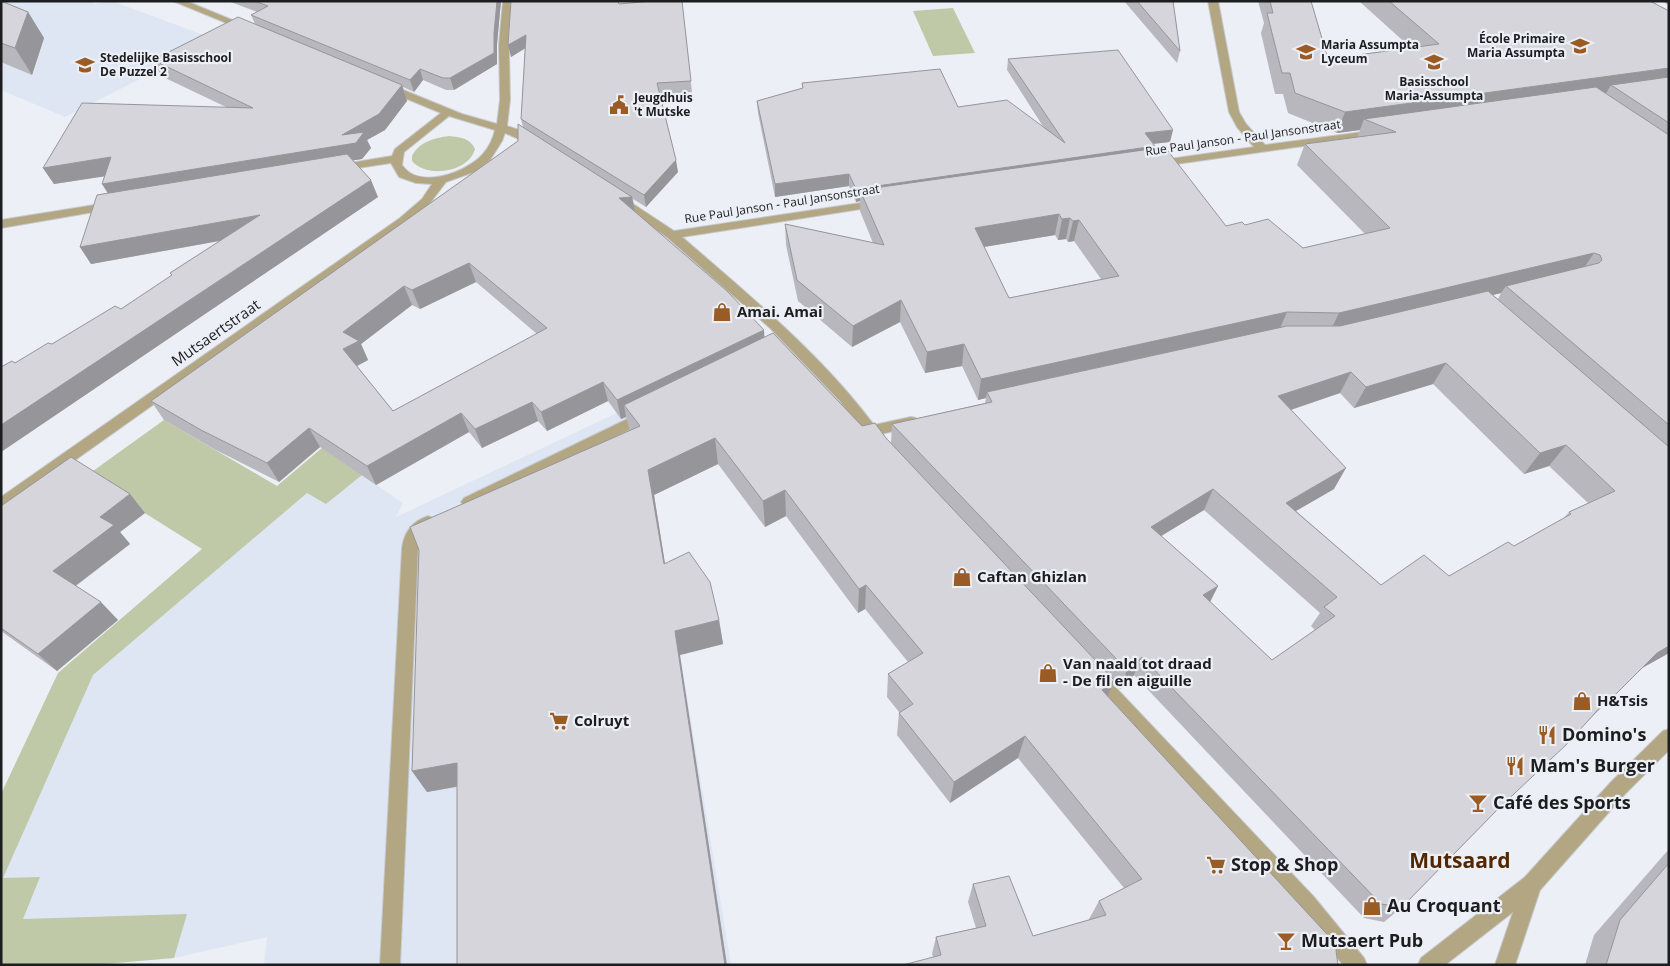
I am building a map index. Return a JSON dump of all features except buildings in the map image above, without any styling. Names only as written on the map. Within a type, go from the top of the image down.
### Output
[{"type":"street","points":[[177,1],[257,32]]},
{"type":"street","points":[[448,112],[399,151],[395,159],[396,167],[401,173],[411,178],[425,181],[441,180],[464,174],[481,162],[498,141],[506,95],[504,56],[508,1]]},
{"type":"street","points":[[1213,1],[1234,112],[1241,125],[1262,149]]},
{"type":"street","points":[[380,84],[448,112],[501,127],[525,137],[548,151]]},
{"type":"street","name":"Rue Paul Janson - Paul Jansonstraat","points":[[1145,166],[1392,131]]},
{"type":"street","points":[[323,171],[395,159]]},
{"type":"street","name":"Mutsaertstraat","points":[[1,505],[396,227],[426,201],[441,180]]},
{"type":"street","points":[[604,188],[672,235],[711,267],[788,345],[845,397],[886,452]]},
{"type":"street","name":"Rue Paul Janson - Paul Jansonstraat","points":[[672,235],[893,201]]},
{"type":"street","points":[[1,224],[128,203]]},
{"type":"street","points":[[460,507],[651,413]]},
{"type":"street","points":[[871,431],[922,420]]},
{"type":"street","points":[[390,965],[410,548],[411,540],[418,529],[442,516]]},
{"type":"street","points":[[1089,670],[1307,904],[1357,965]]},
{"type":"street","points":[[1428,965],[1532,884],[1618,788],[1669,737]]},
{"type":"street","points":[[1505,965],[1532,884]]},
{"type":"shaded area","name":"Stedelijke Basisschool De Puzzel 2","points":[[1,1],[88,1],[95,4],[112,1],[217,40],[65,117],[1,90]]},
{"type":"shaded area","points":[[761,345],[824,412],[654,495],[731,965],[264,965],[267,937],[174,958],[92,965],[1,965],[1,797],[58,673],[322,448],[403,503],[396,517]]},
{"type":"green space","points":[[953,8],[975,53],[933,56],[913,11]]},
{"type":"green space","points":[[449,136],[464,139],[473,145],[475,149],[465,163],[456,168],[437,171],[419,167],[412,161],[415,151],[423,144]]},
{"type":"green space","points":[[164,420],[277,486],[322,448],[362,475],[326,504],[307,493],[93,675],[3,878],[40,877],[23,919],[187,914],[174,958],[92,965],[1,965],[1,794],[58,673],[202,549],[86,476]]},
{"type":"place","name":"École Primaire Maria Assumpta","points":[[1580,46]]},
{"type":"place","name":"Maria Assumpta Lyceum","points":[[1306,52]]},
{"type":"place","name":"Basisschool Maria-Assumpta","points":[[1434,62]]},
{"type":"place","name":"Stedelijke Basisschool De Puzzel 2","points":[[85,65]]},
{"type":"place","name":"Jeugdhuis 't Mutske","points":[[619,105]]},
{"type":"place","name":"Amai. Amai","points":[[722,312]]},
{"type":"place","name":"Caftan Ghizlan","points":[[962,577]]},
{"type":"place","name":"Van naald tot draad - De fil en aiguille","points":[[1048,673]]},
{"type":"place","name":"H&Tsis","points":[[1582,701]]},
{"type":"place","name":"Colruyt","points":[[559,721]]},
{"type":"place","name":"Domino's","points":[[1547,735]]},
{"type":"place","name":"Mam's Burger","points":[[1515,766]]},
{"type":"place","name":"Café des Sports","points":[[1478,803]]},
{"type":"place","name":"Stop & Shop","points":[[1216,865]]},
{"type":"place","name":"Au Croquant","points":[[1372,906]]},
{"type":"place","name":"Mutsaert Pub","points":[[1286,941]]},
{"type":"district","name":"Mutsaard","points":[[1460,861]]}]
